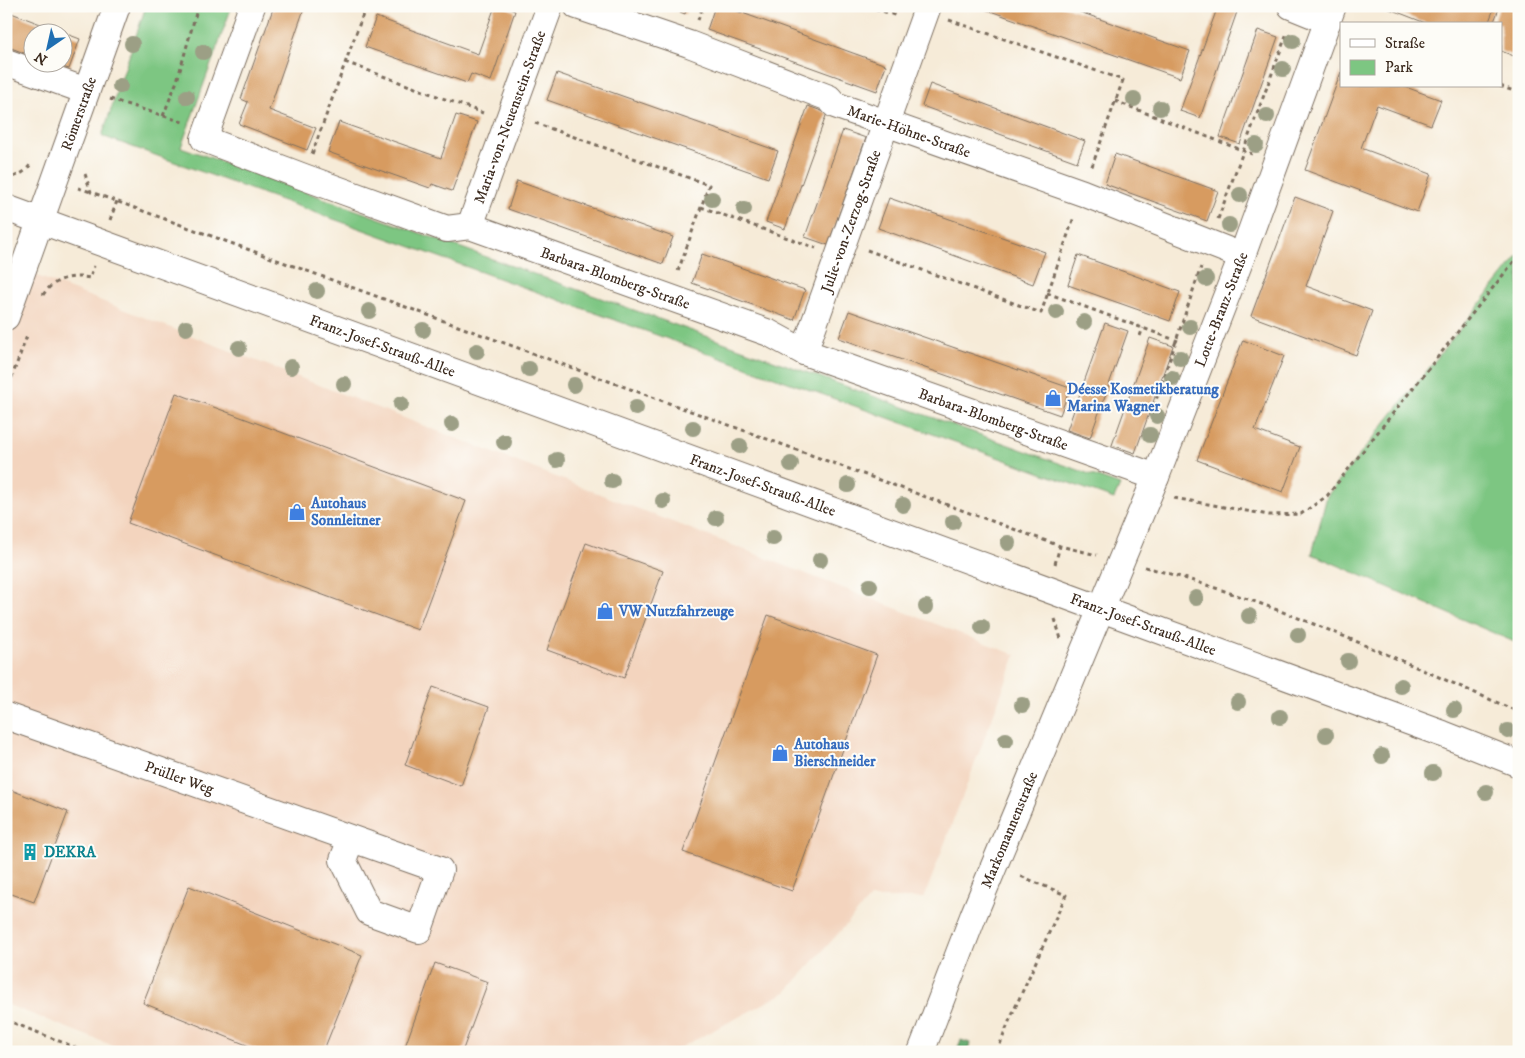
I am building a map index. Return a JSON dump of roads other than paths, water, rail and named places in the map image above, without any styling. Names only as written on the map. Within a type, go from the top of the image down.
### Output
[{"type":"street","name":"Römerstraße","points":[[40,220],[117,6]]},
{"type":"street","name":"Barbara-Blomberg-Straße","points":[[252,6],[204,139],[447,229],[470,226],[769,333],[804,352],[1152,485]]},
{"type":"street","name":"Maria-von-Neuenstein-Straße","points":[[470,226],[550,6]]},
{"type":"street","name":"Marie-Höhne-Straße","points":[[577,6],[689,44],[830,98],[835,105],[1083,193],[1242,256]]},
{"type":"street","name":"Julie-von-Zerzog-Straße","points":[[804,352],[928,6]]},
{"type":"street","points":[[1291,6],[1330,14]]},
{"type":"street","name":"Lotte-Branz-Straße","points":[[1100,609],[1152,485],[1242,256],[1330,14]]},
{"type":"street","points":[[6,62],[86,91]]},
{"type":"street","name":"Franz-Josef-Strauß-Allee","points":[[6,208],[1415,724],[1519,764]]},
{"type":"street","points":[[6,317],[40,220]]},
{"type":"street","name":"Markomannenstraße","points":[[921,1052],[994,865],[1100,609]]},
{"type":"street","name":"Prüller Weg","points":[[6,716],[351,838]]},
{"type":"place","name":"Déesse Kosmetikberatung Marina Wagner","points":[[1053,398]]},
{"type":"place","name":"Autohaus Sonnleitner","points":[[297,512]]},
{"type":"place","name":"VW Nutzfahrzeuge","points":[[605,611]]},
{"type":"place","name":"Autohaus Bierschneider","points":[[780,753]]},
{"type":"place","name":"DEKRA","points":[[30,852]]}]
